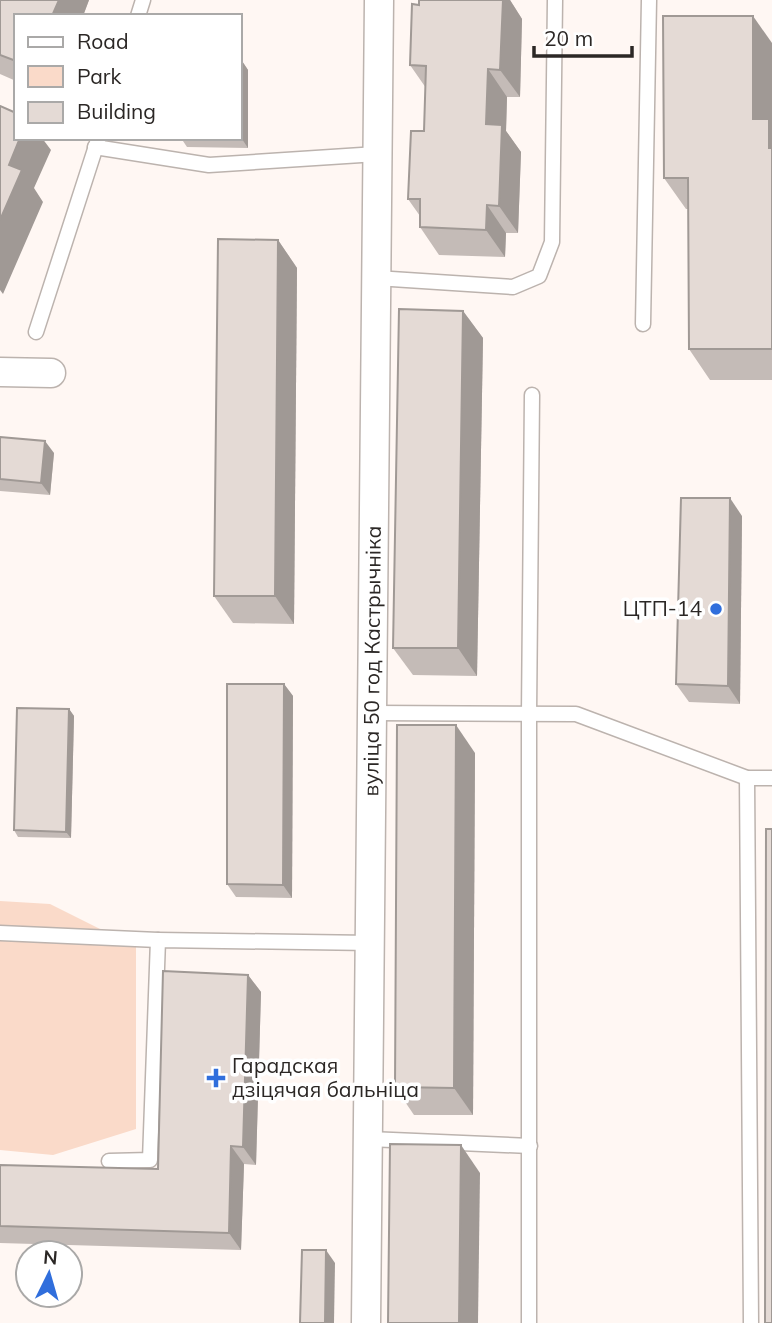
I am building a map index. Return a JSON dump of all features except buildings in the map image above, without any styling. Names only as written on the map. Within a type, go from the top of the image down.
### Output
[{"type":"street","name":"вуліца 50 год Кастрычніка","points":[[366,1323],[379,0]]},
{"type":"street","points":[[0,372],[51,373]]},
{"type":"lane","points":[[376,278],[513,287],[539,276],[552,242],[555,0]]},
{"type":"lane","points":[[642,324],[649,0]]},
{"type":"lane","points":[[36,332],[97,143],[209,165],[377,154]]},
{"type":"lane","points":[[529,1323],[532,395]]},
{"type":"lane","points":[[373,713],[576,713],[747,778],[772,778]]},
{"type":"lane","points":[[747,778],[751,1323]]},
{"type":"lane","points":[[0,933],[158,940],[370,943]]},
{"type":"lane","points":[[109,1161],[150,1160],[158,940]]},
{"type":"lane","points":[[369,1139],[530,1146]]},
{"type":"green space","points":[[0,901],[50,904],[136,947],[136,1129],[53,1155],[0,1150]]},
{"type":"place","name":"ЦТП-14","points":[[716,609]]},
{"type":"place","name":"Гарадская дзіцячая бальніца","points":[[216,1078]]}]
